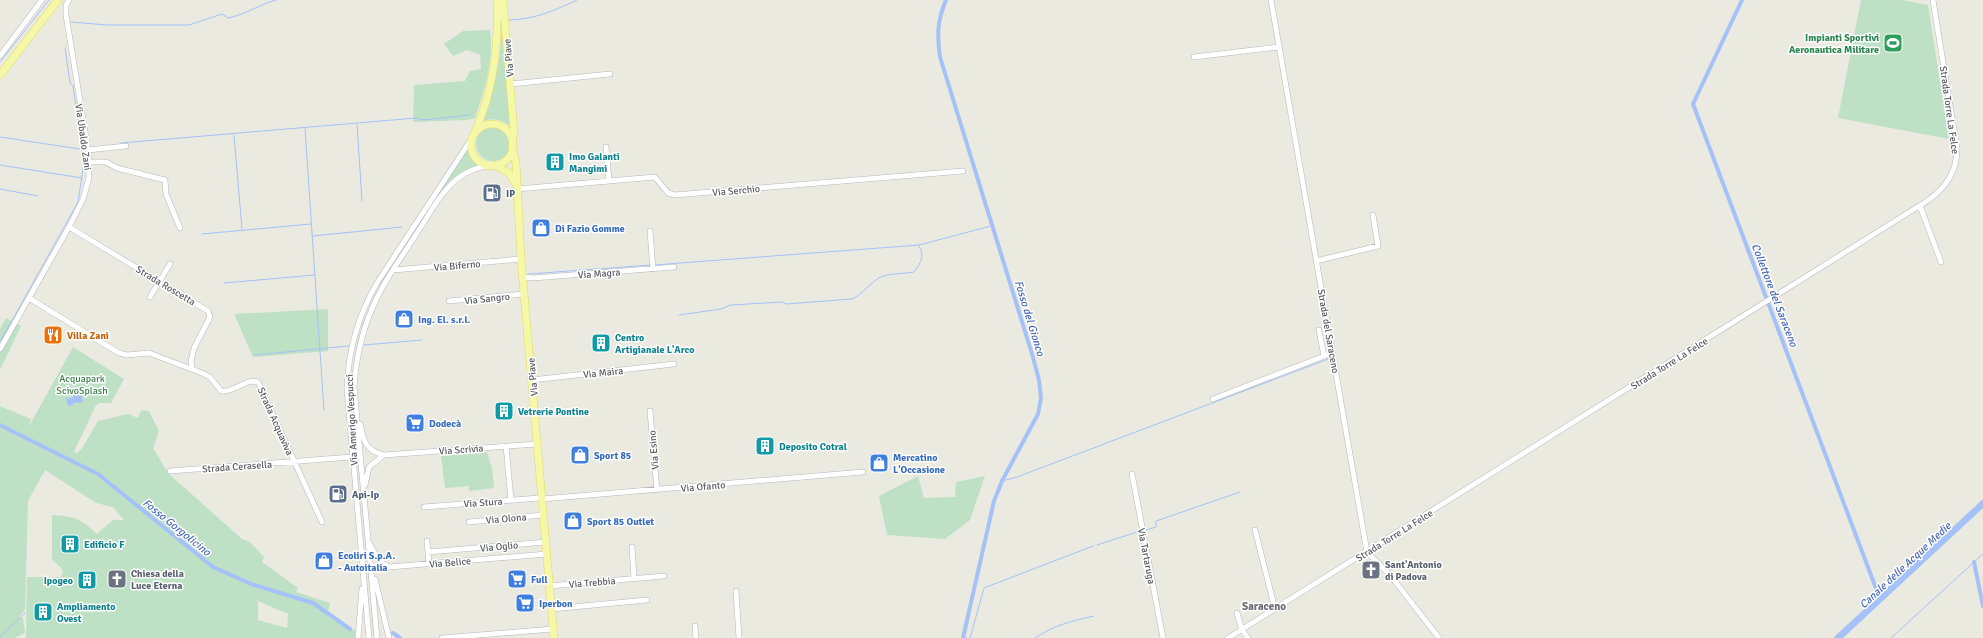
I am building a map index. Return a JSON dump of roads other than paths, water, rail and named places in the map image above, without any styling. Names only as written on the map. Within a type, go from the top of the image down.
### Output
[{"type":"main road","points":[[0,76],[58,0]]},
{"type":"main road","name":"Via Piave","points":[[473,135],[486,105],[494,69],[497,37],[497,0]]},
{"type":"main road","name":"Via Piave","points":[[503,0],[511,84],[514,132],[512,143],[516,163],[521,259],[554,638]]},
{"type":"main road","points":[[486,124],[499,125],[510,134],[512,143],[509,156],[505,161],[493,165],[479,161],[474,157],[472,151],[473,135],[486,124]]},
{"type":"main road","name":"Via Piave","points":[[493,165],[511,174],[517,189]]},
{"type":"street","points":[[0,56],[42,0]]},
{"type":"street","name":"Via Ubaldo Zani","points":[[0,349],[69,227],[87,188],[89,162],[88,150],[66,14],[66,8],[69,0]]},
{"type":"street","name":"Strada del Saraceno","points":[[1271,0],[1367,552]]},
{"type":"street","name":"Strada Torre La Felce","points":[[1228,638],[1920,206],[1936,194],[1947,183],[1954,169],[1957,154],[1955,130],[1933,0]]},
{"type":"street","points":[[1194,57],[1279,47]]},
{"type":"street","points":[[511,84],[610,74]]},
{"type":"street","name":"Via Amerigo Vespucci","points":[[369,638],[347,389],[347,372],[353,339],[366,302],[388,265],[473,135]]},
{"type":"street","points":[[88,150],[126,146]]},
{"type":"street","points":[[606,147],[609,181]]},
{"type":"street","points":[[89,162],[106,162],[115,168],[165,180],[166,194],[180,228]]},
{"type":"street","name":"Via Amerigo Vespucci","points":[[377,638],[354,387],[358,353],[372,309],[383,286],[448,188],[468,172],[493,165]]},
{"type":"street","name":"Via Serchio","points":[[517,189],[655,177],[668,193],[675,195],[963,171]]},
{"type":"street","points":[[1920,206],[1941,262]]},
{"type":"street","points":[[1316,260],[1378,246],[1373,215]]},
{"type":"street","name":"Strada Roscetta","points":[[69,227],[206,310],[210,314],[209,319],[194,348],[191,362],[192,370]]},
{"type":"street","points":[[650,230],[654,269]]},
{"type":"street","name":"Via Biferno","points":[[393,270],[521,259]]},
{"type":"street","points":[[150,297],[170,264]]},
{"type":"street","name":"Via Magra","points":[[523,277],[533,278],[674,267]]},
{"type":"street","name":"Via Sangro","points":[[449,301],[524,294]]},
{"type":"street","name":"Strada Acquaviva","points":[[29,298],[119,353],[127,355],[149,353],[208,375],[223,391],[228,391],[253,381],[259,383],[322,522]]},
{"type":"street","points":[[1319,330],[1324,356]]},
{"type":"street","points":[[1213,399],[1332,352]]},
{"type":"street","name":"Via Maira","points":[[532,380],[674,364]]},
{"type":"street","points":[[356,411],[366,444],[375,452],[384,455]]},
{"type":"street","name":"Via Esino","points":[[650,411],[657,490]]},
{"type":"street","name":"Via Scrivia","points":[[384,455],[537,444]]},
{"type":"street","points":[[506,446],[511,500]]},
{"type":"street","points":[[364,496],[369,467],[384,455]]},
{"type":"street","name":"Strada Cerasella","points":[[170,471],[352,457]]},
{"type":"street","name":"Via Ofanto","points":[[542,499],[863,472]]},
{"type":"street","name":"Via Tartaruga","points":[[1132,474],[1163,638]]},
{"type":"street","name":"Via Stura","points":[[424,507],[539,498],[542,499]]},
{"type":"street","name":"Via Olona","points":[[469,522],[543,515]]},
{"type":"street","points":[[1255,530],[1276,609]]},
{"type":"street","name":"Via Belice","points":[[368,539],[376,556],[382,564],[389,567],[547,554]]},
{"type":"street","points":[[427,541],[429,564]]},
{"type":"street","name":"Via Oglio","points":[[428,552],[546,542]]},
{"type":"street","points":[[632,547],[634,578]]},
{"type":"street","points":[[1367,552],[1390,575],[1439,638]]},
{"type":"street","points":[[370,559],[388,638]]},
{"type":"street","points":[[358,638],[364,576]]},
{"type":"street","name":"Via Trebbia","points":[[549,586],[664,576]]},
{"type":"street","points":[[736,591],[739,638]]},
{"type":"street","points":[[551,609],[647,600]]},
{"type":"street","points":[[1237,613],[1242,630],[1248,638]]},
{"type":"street","points":[[695,626],[696,638]]},
{"type":"street","points":[[442,638],[553,629]]},
{"type":"water","points":[[80,388],[83,402],[73,403],[73,405],[68,406],[66,398],[73,398],[71,390]]},
{"type":"water","points":[[1983,499],[1983,508],[1843,638],[1833,638]]},
{"type":"waterway","points":[[0,62],[49,0]]},
{"type":"waterway","points":[[71,22],[107,25],[189,25],[222,14],[228,18],[235,16],[276,0]]},
{"type":"waterway","points":[[509,20],[536,16],[577,0]]},
{"type":"waterway","name":"Fosso del Gionco","points":[[946,0],[938,28],[940,57],[1032,354],[1039,380],[1041,398],[1038,414],[1002,481],[994,501],[963,638]]},
{"type":"waterway","name":"Collettore del Saraceno","points":[[1742,0],[1693,104],[1880,599]]},
{"type":"waterway","points":[[0,342],[78,202],[84,162],[73,86],[70,83],[65,48]]},
{"type":"waterway","points":[[121,143],[416,118],[424,120],[471,115]]},
{"type":"waterway","points":[[357,124],[362,201]]},
{"type":"waterway","points":[[305,129],[324,410]]},
{"type":"waterway","points":[[234,135],[242,229]]},
{"type":"waterway","points":[[0,137],[80,149]]},
{"type":"waterway","points":[[0,165],[82,178]]},
{"type":"waterway","points":[[0,189],[38,196]]},
{"type":"waterway","points":[[202,234],[311,224]]},
{"type":"waterway","points":[[654,265],[919,245],[991,226]]},
{"type":"waterway","points":[[313,236],[402,227]]},
{"type":"waterway","points":[[679,315],[721,309],[731,305],[782,302],[786,304],[852,299],[875,280],[883,276],[914,272],[919,265],[922,256],[919,246]]},
{"type":"waterway","points":[[528,274],[651,265]]},
{"type":"waterway","points":[[224,283],[315,275]]},
{"type":"waterway","points":[[364,345],[422,340]]},
{"type":"waterway","points":[[254,355],[349,346]]},
{"type":"waterway","points":[[1002,481],[1017,477],[1331,358]]},
{"type":"waterway","name":"Fosso Gorgolicino","points":[[0,425],[98,474],[213,567],[251,584],[313,603],[350,629]]},
{"type":"waterway","points":[[1146,530],[1156,527],[1156,521],[1240,492]]},
{"type":"waterway","points":[[1097,545],[1140,531]]},
{"type":"waterway","points":[[970,638],[984,588],[1093,546]]},
{"type":"waterway","points":[[1891,638],[1983,554]]},
{"type":"waterway","points":[[1974,562],[1983,606]]},
{"type":"waterway","points":[[0,637],[25,613]]},
{"type":"waterway","points":[[1035,638],[1056,627],[1094,616]]},
{"type":"waterway","name":"Fosso Gorgolicino","points":[[393,633],[400,638]]},
{"type":"waterway","name":"Fosso del Gionco","points":[[963,635],[967,638]]},
{"type":"place","name":"Impianti Sportivi Aeronautica Militare","points":[[1893,43]]},
{"type":"place","name":"Imo Galanti Mangimi","points":[[555,162]]},
{"type":"place","name":"IP","points":[[492,193]]},
{"type":"place","name":"Di Fazio Gomme","points":[[541,228]]},
{"type":"place","name":"Ing. El. s.r.l.","points":[[404,319]]},
{"type":"place","name":"Villa Zani","points":[[53,335]]},
{"type":"place","name":"Centro Artigianale L'Arco","points":[[601,343]]},
{"type":"place","name":"Vetrerie Pontine","points":[[504,411]]},
{"type":"place","name":"Dodecà","points":[[415,423]]},
{"type":"place","name":"Deposito Cotral","points":[[765,446]]},
{"type":"place","name":"Sport 85","points":[[580,455]]},
{"type":"place","name":"Mercatino L'Occasione","points":[[879,463]]},
{"type":"place","name":"Api-Ip","points":[[338,494]]},
{"type":"place","name":"Sport 85 Outlet","points":[[573,521]]},
{"type":"place","name":"Edificio F","points":[[70,544]]},
{"type":"place","name":"Ecoliri S.p.A. - Autoitalia","points":[[324,561]]},
{"type":"place","name":"Sant'Antonio di Padova","points":[[1371,570]]},
{"type":"place","name":"Chiesa della Luce Eterna","points":[[117,579]]},
{"type":"place","name":"Full","points":[[517,579]]},
{"type":"place","name":"Ipogeo","points":[[87,580]]},
{"type":"place","name":"Iperbon","points":[[525,603]]},
{"type":"place","name":"Ampliamento Ovest","points":[[43,612]]},
{"type":"district","name":"Saraceno","points":[[1264,606]]},
{"type":"park label","name":"Acquapark ScivoSplash","points":[[82,384]]},
{"type":"water label","name":"Canale delle Acque Medie","points":[[1905,565]]}]
